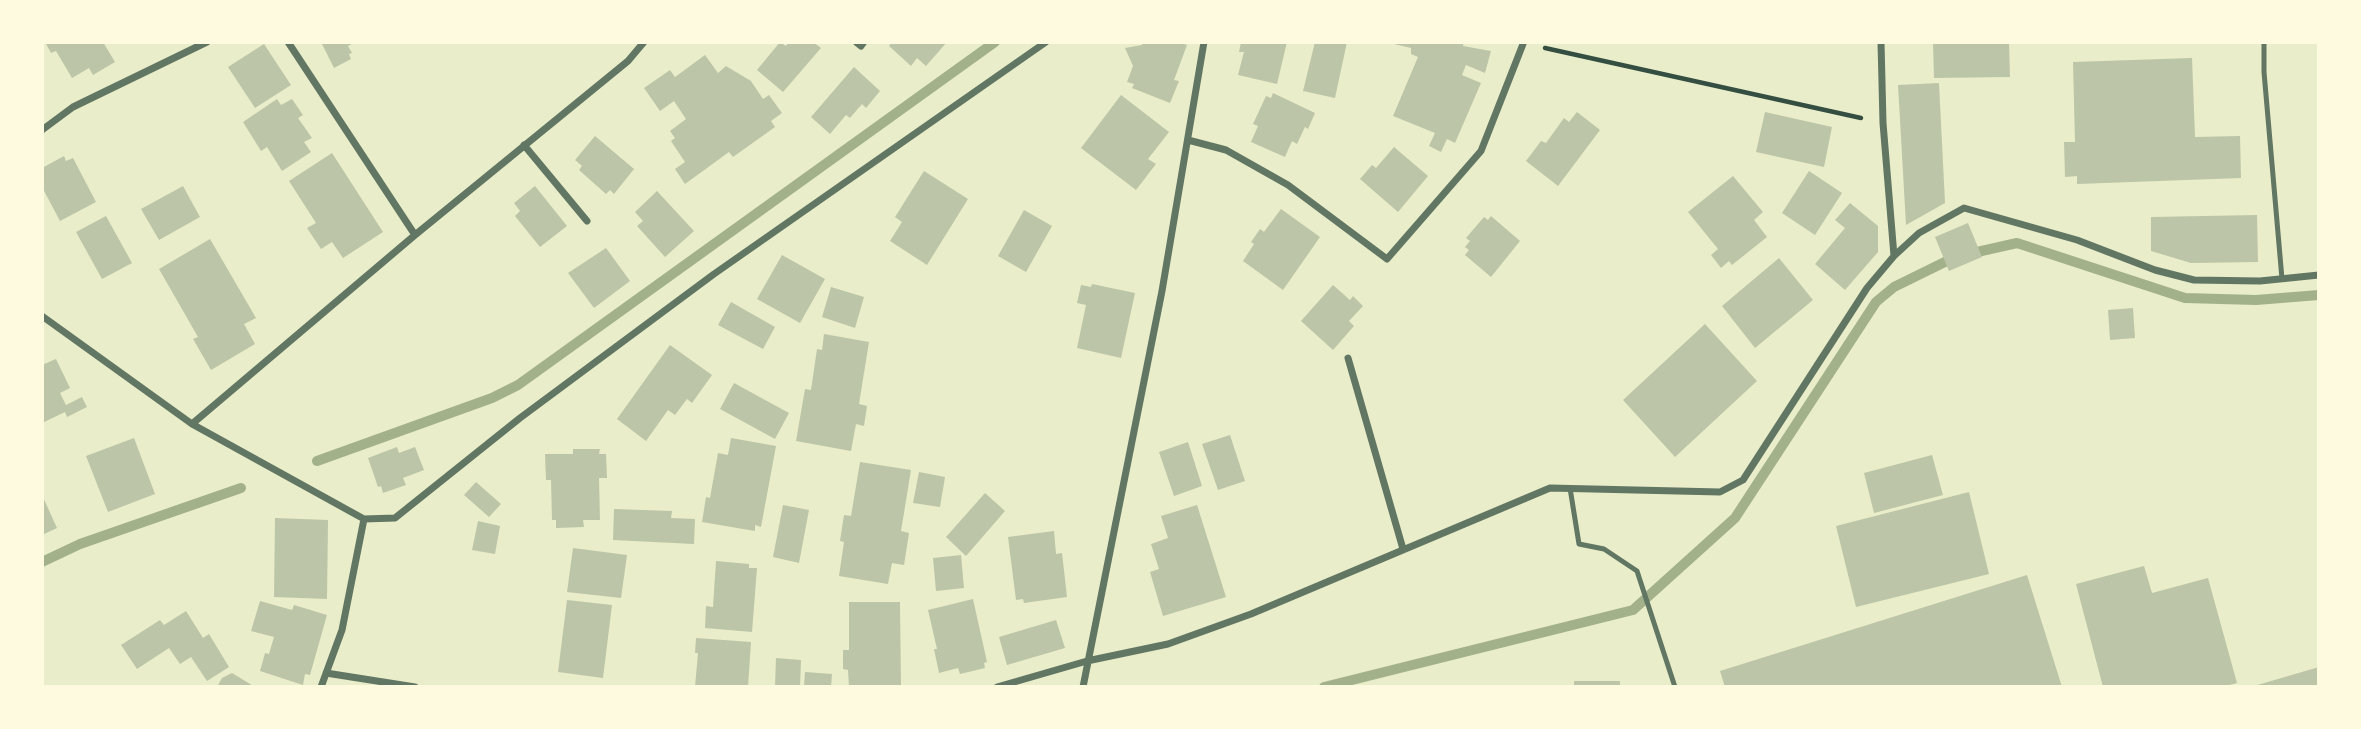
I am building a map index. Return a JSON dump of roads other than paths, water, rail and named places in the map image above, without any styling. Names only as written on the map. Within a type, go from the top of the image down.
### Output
[{"type":"street","points":[[42,130],[73,107],[207,42]]},
{"type":"street","points":[[288,42],[415,235]]},
{"type":"street","points":[[191,424],[415,235],[628,61],[644,42]]},
{"type":"street","points":[[856,42],[861,46],[864,42]]},
{"type":"street","points":[[42,316],[191,424],[364,519],[395,518],[520,418],[714,274],[1046,42]]},
{"type":"street","points":[[1083,687],[1162,291],[1204,42]]},
{"type":"street","points":[[1881,42],[1883,123],[1894,256]]},
{"type":"street","points":[[1188,141],[1226,150],[1288,184],[1388,259],[1481,151],[1524,44]]},
{"type":"street","points":[[524,145],[587,221]]},
{"type":"street","points":[[997,687],[1087,661],[1168,644],[1251,614],[1550,488],[1720,492],[1743,480],[1867,288],[1894,256],[1919,233],[1964,208],[2077,240],[2155,270],[2194,280],[2260,281],[2319,275]]},
{"type":"street","points":[[1348,358],[1404,549]]},
{"type":"street","points":[[321,687],[342,630],[364,519]]},
{"type":"street","points":[[326,673],[415,687]]},
{"type":"lane","points":[[2264,42],[2264,72],[2282,278]]},
{"type":"lane","points":[[1570,488],[1579,544],[1604,549],[1637,571],[1675,687]]},
{"type":"waterway","points":[[317,461],[492,398],[518,385],[995,42]]},
{"type":"waterway","points":[[1324,687],[1633,610],[1735,518],[1876,302],[1894,287],[1955,257],[2017,243],[2185,298],[2256,300],[2319,295]]},
{"type":"waterway","points":[[42,562],[80,544],[241,488]]}]
